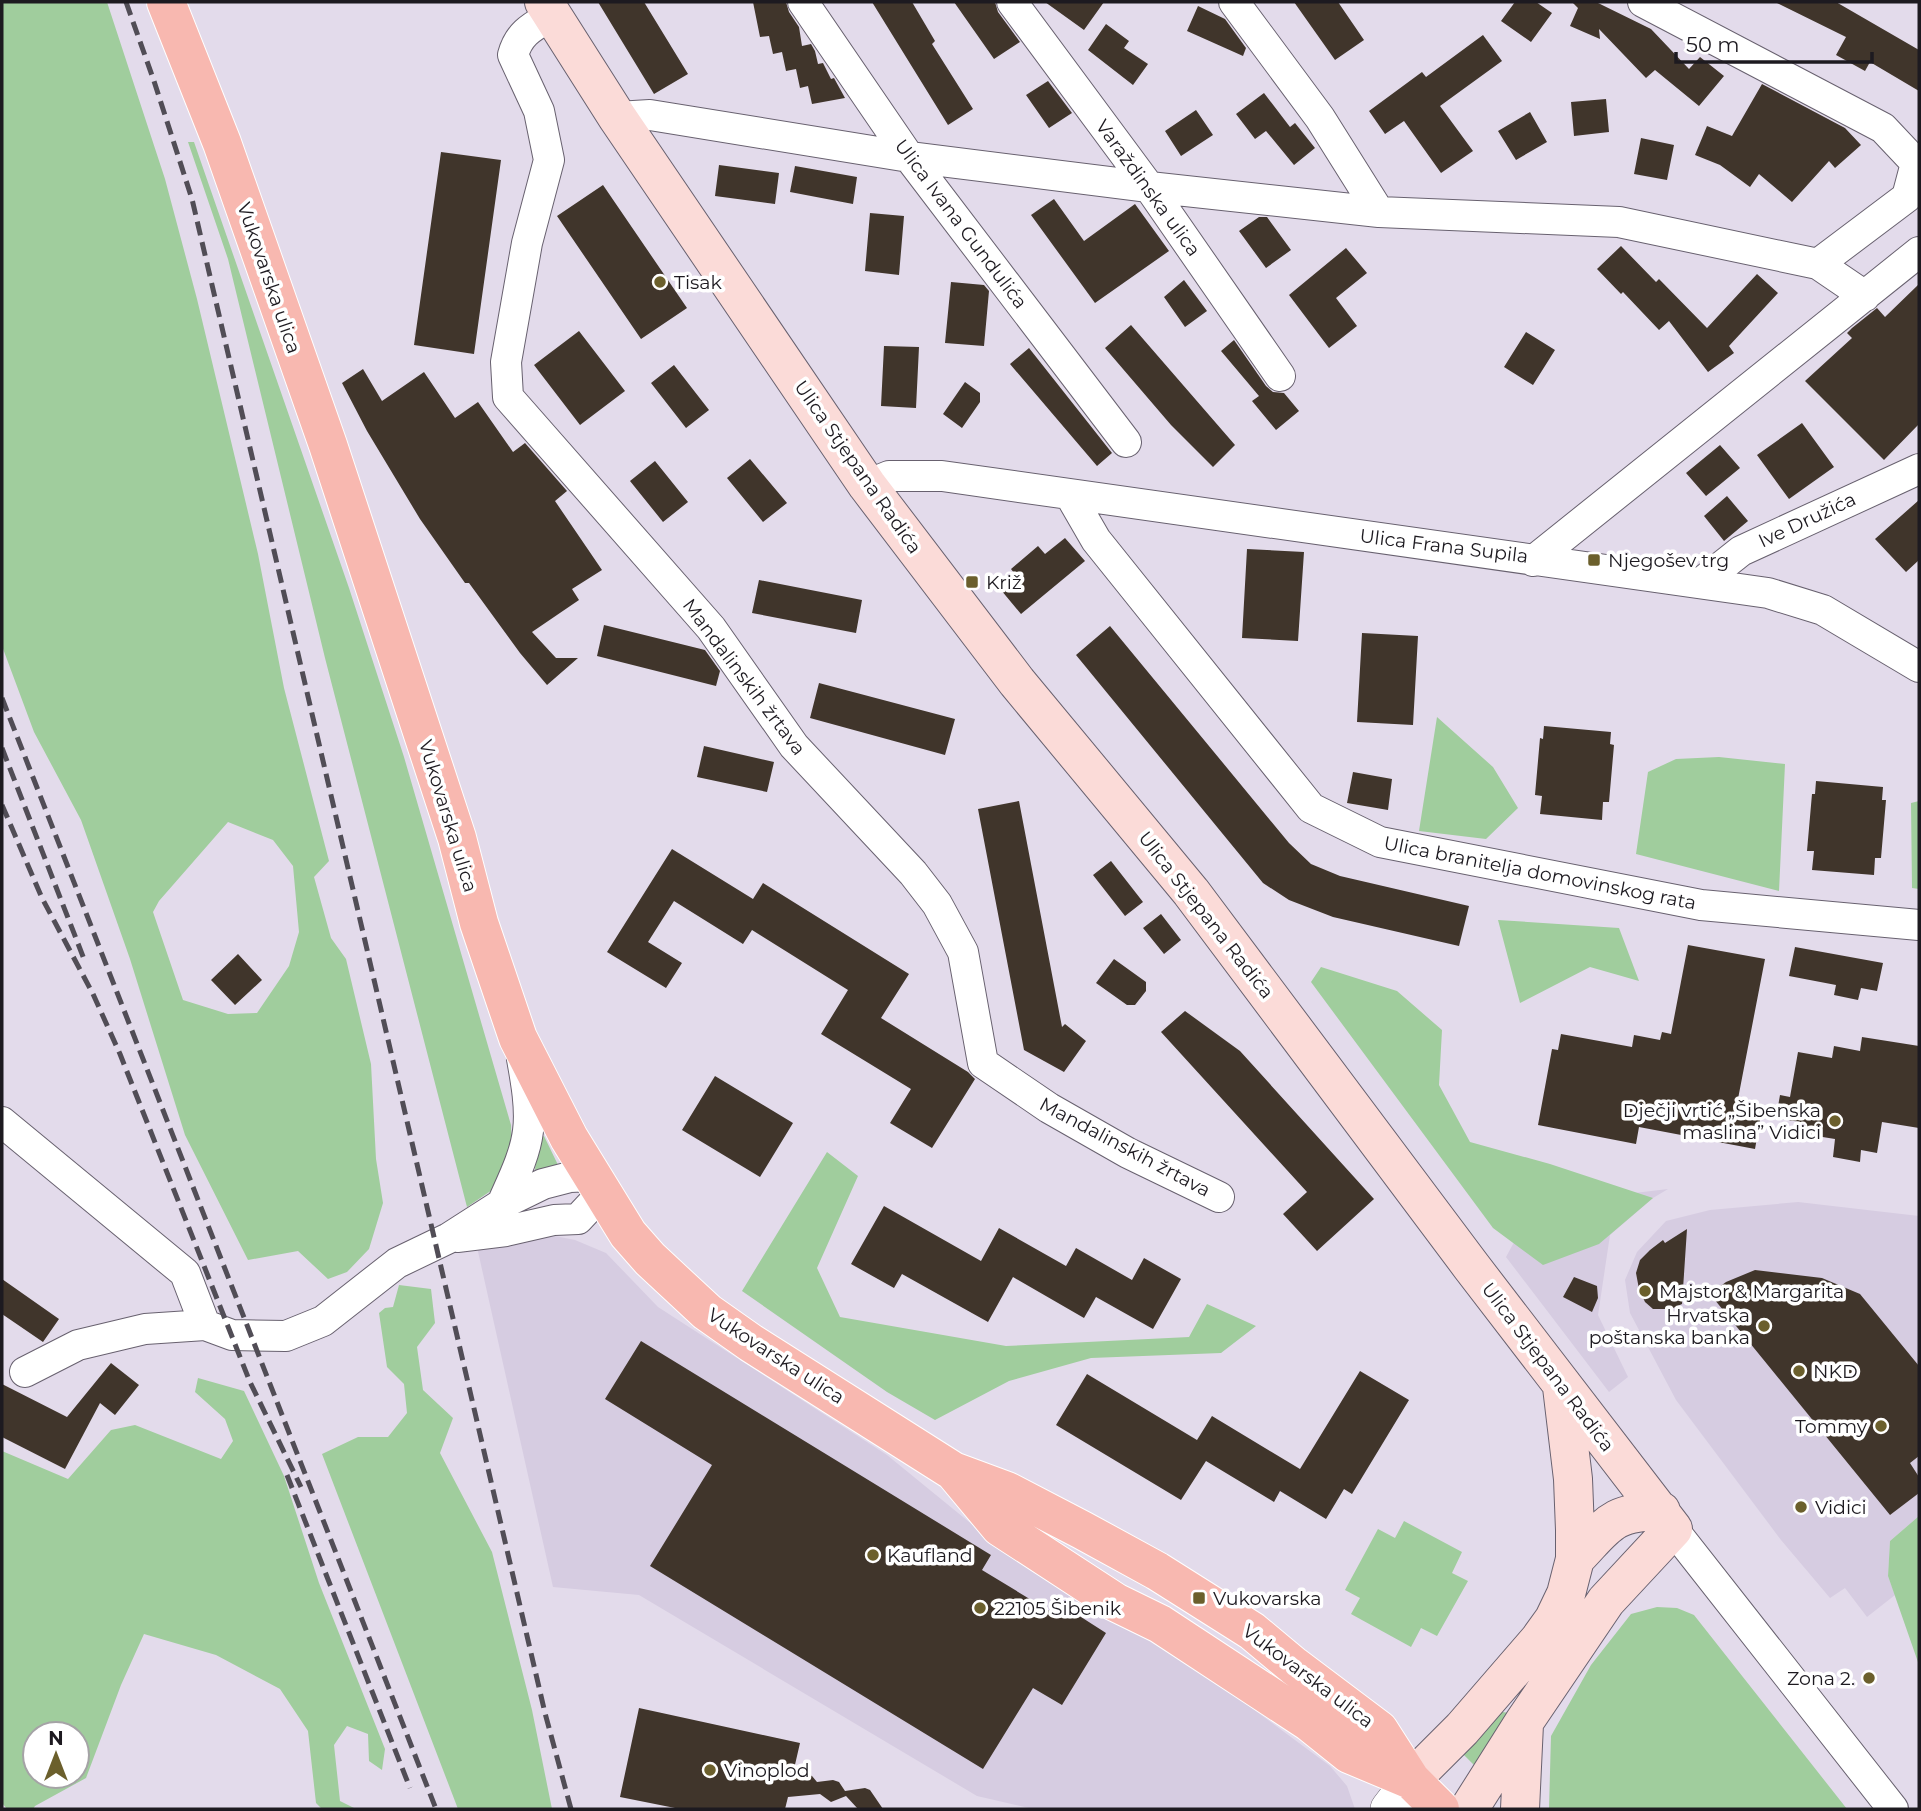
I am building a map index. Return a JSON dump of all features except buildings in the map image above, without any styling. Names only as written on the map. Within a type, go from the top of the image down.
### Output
[{"type":"main road","name":"Vukovarska ulica","points":[[166,2],[222,143],[328,445],[453,825],[479,923],[518,1038],[550,1104],[628,1234],[650,1259],[707,1312],[751,1343],[953,1471],[1007,1491],[1082,1530],[1157,1571],[1252,1631],[1379,1730],[1400,1795],[1440,1809]]},
{"type":"main road","name":"Ulica Stjepana Radića","points":[[548,8],[618,117],[867,485],[1017,682],[1191,892],[1562,1385],[1667,1520]]},
{"type":"main road","points":[[1400,1795],[1462,1729],[1555,1619],[1566,1594],[1575,1559],[1573,1479],[1562,1385]]},
{"type":"main road","points":[[1575,1559],[1612,1521],[1623,1515],[1667,1520]]},
{"type":"main road","points":[[1469,1809],[1606,1601],[1667,1520]]},
{"type":"main road","points":[[1520,1809],[1524,1722]]},
{"type":"street","name":"Ulica Ivana Gundulića","points":[[803,2],[909,157],[1126,442]]},
{"type":"street","name":"Varaždinska ulica","points":[[1012,2],[1149,187],[1280,376]]},
{"type":"street","points":[[1234,2],[1320,118],[1379,212]]},
{"type":"street","points":[[1643,2],[1883,128],[1916,163],[1907,197],[1818,264]]},
{"type":"street","name":"Mandalinskih žrtava","points":[[548,8],[517,41],[513,55],[539,111],[549,160],[527,243],[506,362],[508,397],[711,628],[794,746],[913,873],[937,904],[963,952],[983,1063],[1060,1115],[1128,1153],[1219,1197]]},
{"type":"street","points":[[618,117],[650,115],[909,157],[1379,212],[1619,222],[1818,264],[1865,296]]},
{"type":"street","name":"Ulica Frana Supila","points":[[867,485],[889,476],[930,475],[1533,561],[1919,252]]},
{"type":"street","name":"Ive Družića","points":[[1702,582],[1741,551],[1919,469]]},
{"type":"street","name":"Ulica branitelja domovinskog rata","points":[[1070,495],[1096,540],[1311,808],[1380,842],[1701,905],[1919,925]]},
{"type":"street","points":[[1533,561],[1768,593],[1823,610],[1919,667]]},
{"type":"street","points":[[502,1204],[521,1159],[528,1130],[526,1078],[518,1038]]},
{"type":"street","points":[[2,1122],[185,1273],[205,1325]]},
{"type":"street","points":[[25,1372],[78,1345],[145,1329],[205,1325],[232,1335],[286,1336],[323,1321],[397,1262],[449,1238],[502,1204],[543,1184],[570,1177],[597,1183],[593,1203],[578,1219],[554,1220],[506,1231],[449,1238]]},
{"type":"street","name":"Ulica Stjepana Radića","points":[[1667,1520],[1893,1809]]},
{"type":"shaded area","points":[[1668,1189],[1653,1198],[1610,1235],[1598,1315],[1628,1377],[1609,1392],[1506,1257],[1519,1233],[1626,1194]]},
{"type":"shaded area","points":[[1798,1202],[1919,1216],[1919,1516],[1890,1541],[1888,1576],[1895,1595],[1867,1617],[1845,1588],[1830,1598],[1781,1540],[1676,1400],[1630,1313],[1625,1280],[1637,1252],[1666,1221],[1710,1210]]},
{"type":"shaded area","points":[[555,1236],[575,1240],[606,1253],[658,1307],[887,1455],[974,1526],[1198,1668],[1330,1766],[1347,1786],[1355,1809],[1033,1809],[977,1796],[639,1595],[553,1587],[477,1247]]},
{"type":"green space","points":[[2,2],[107,2],[165,179],[197,299],[258,554],[284,688],[329,861],[314,877],[331,938],[346,959],[371,1064],[376,1159],[383,1203],[369,1249],[347,1272],[328,1279],[298,1251],[248,1260],[185,1135],[130,959],[81,820],[34,732],[2,646]],"holes":[[[228,822],[273,840],[293,866],[299,932],[289,966],[257,1013],[228,1014],[183,1000],[153,912],[159,901]]]},
{"type":"green space","points":[[188,142],[194,142],[349,588],[404,757],[511,1125],[512,1155],[498,1186],[467,1207],[325,658],[228,259]]},
{"type":"green space","points":[[1437,717],[1493,767],[1518,808],[1486,839],[1419,831]]},
{"type":"green space","points":[[1719,757],[1785,764],[1779,891],[1636,854],[1648,772],[1676,759]]},
{"type":"green space","points":[[1919,801],[1919,889],[1912,888],[1911,803]]},
{"type":"green space","points":[[1498,920],[1619,928],[1639,981],[1590,967],[1520,1003]]},
{"type":"green space","points":[[1321,967],[1397,991],[1442,1030],[1439,1085],[1470,1142],[1550,1164],[1653,1198],[1599,1244],[1543,1265],[1493,1228],[1311,982]]},
{"type":"green space","points":[[544,1136],[559,1167],[535,1174],[536,1140]]},
{"type":"green space","points":[[827,1152],[858,1176],[817,1268],[840,1317],[1006,1346],[1189,1337],[1207,1304],[1256,1326],[1221,1353],[1091,1358],[1009,1381],[935,1420],[887,1392],[742,1291]]},
{"type":"green space","points":[[399,1285],[431,1289],[435,1323],[417,1347],[423,1390],[453,1418],[440,1453],[492,1552],[532,1710],[552,1809],[458,1809],[322,1454],[358,1437],[388,1437],[407,1413],[404,1384],[387,1367],[379,1313],[385,1308],[393,1307]]},
{"type":"green space","points":[[198,1378],[244,1391],[284,1476],[319,1583],[385,1749],[382,1770],[369,1761],[368,1734],[347,1726],[334,1745],[340,1801],[356,1809],[322,1809],[316,1803],[308,1731],[280,1689],[216,1655],[144,1634],[121,1685],[91,1765],[91,1720],[21,1720],[21,1790],[64,1790],[33,1809],[7,1809],[2,1803],[2,1451],[68,1479],[111,1430],[135,1425],[221,1459],[233,1441],[225,1419],[195,1392]]},
{"type":"green space","points":[[1919,1516],[1919,1665],[1888,1576],[1890,1541]]},
{"type":"green space","points":[[1404,1521],[1462,1552],[1452,1573],[1468,1581],[1437,1636],[1421,1628],[1411,1647],[1351,1614],[1360,1598],[1345,1590],[1378,1529],[1395,1538]]},
{"type":"green space","points":[[1657,1607],[1677,1608],[1694,1615],[1847,1809],[1549,1809],[1551,1736],[1591,1665],[1631,1614]]},
{"type":"green space","points":[[1495,1711],[1510,1713],[1484,1759],[1474,1765],[1462,1753]]},
{"type":"railway","points":[[126,2],[192,199],[545,1713],[571,1809]]},
{"type":"railway","points":[[2,698],[436,1809]]},
{"type":"railway","points":[[2,748],[84,959]]},
{"type":"railway","points":[[2,805],[42,898],[93,994],[120,1054],[250,1382],[301,1487]]},
{"type":"railway","points":[[287,1475],[410,1788]]},
{"type":"place","name":"Tisak","points":[[660,282]]},
{"type":"place","name":"Njegošev trg","points":[[1594,560]]},
{"type":"place","name":"Križ","points":[[972,582]]},
{"type":"place","name":"Dječji vrtić „Šibenska maslina” Vidici","points":[[1835,1121]]},
{"type":"place","name":"Majstor & Margarita","points":[[1645,1291]]},
{"type":"place","name":"Hrvatska poštanska banka","points":[[1764,1326]]},
{"type":"place","name":"NKD","points":[[1799,1371]]},
{"type":"place","name":"Tommy","points":[[1881,1426]]},
{"type":"place","name":"Vidici","points":[[1801,1507]]},
{"type":"place","name":"Kaufland","points":[[873,1555]]},
{"type":"place","name":"Vukovarska","points":[[1199,1598]]},
{"type":"place","name":"22105 Šibenik","points":[[980,1608]]},
{"type":"place","name":"Zona 2.","points":[[1869,1678]]},
{"type":"place","name":"Vinoplod","points":[[710,1770]]}]
